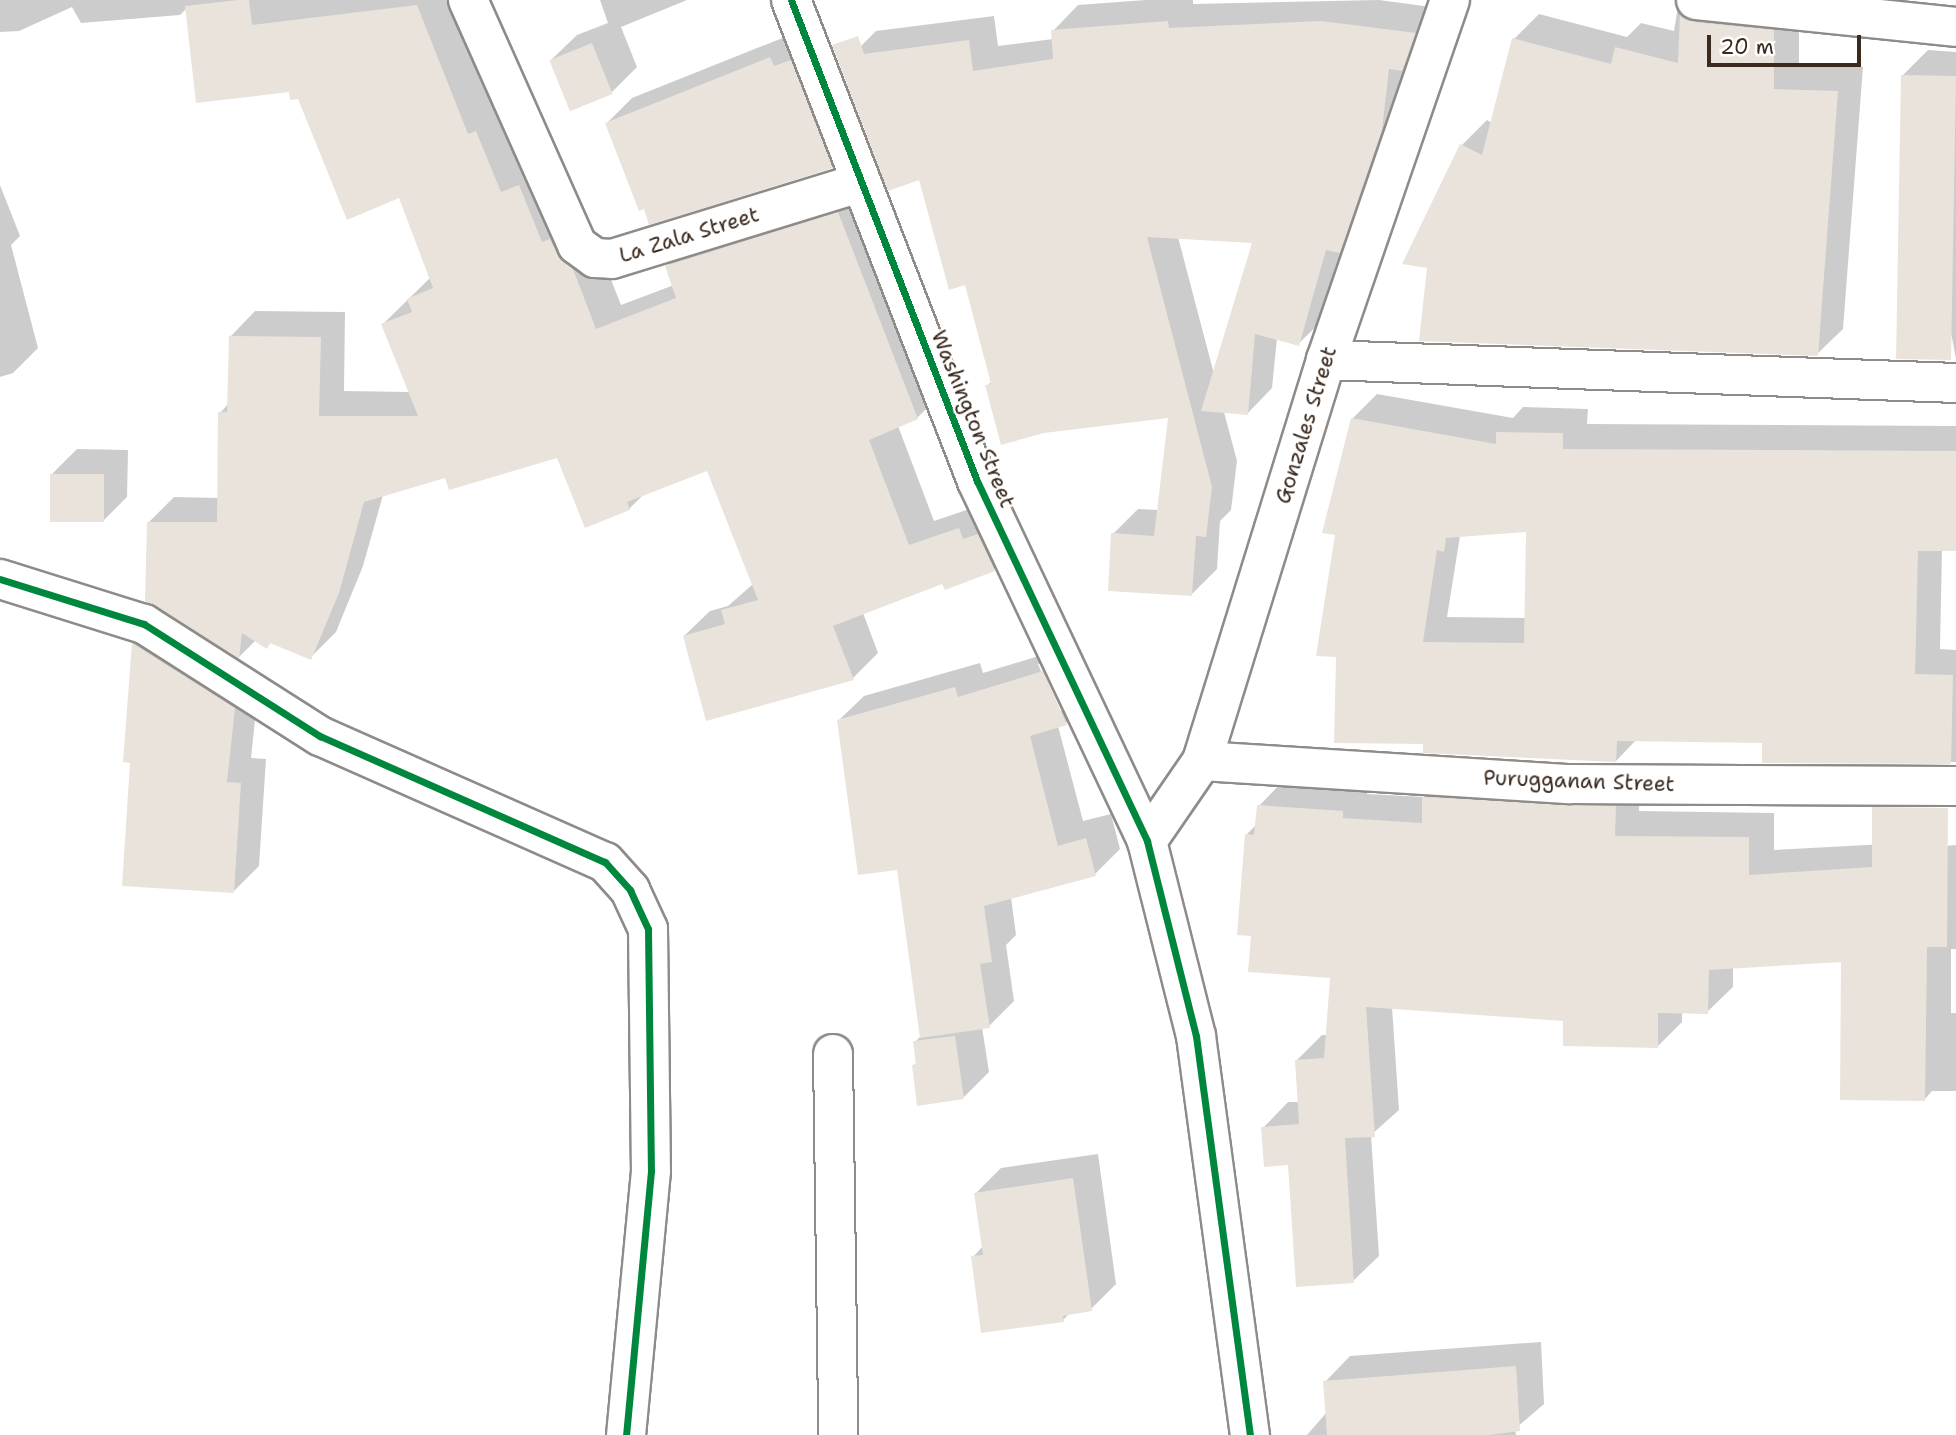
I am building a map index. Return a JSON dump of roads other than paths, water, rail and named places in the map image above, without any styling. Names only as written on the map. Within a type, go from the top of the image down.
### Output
[{"type":"street","name":"La Zala Street","points":[[468,0],[577,244],[595,258],[612,259],[859,183]]},
{"type":"street","name":"Washington Street","points":[[791,0],[859,183],[976,481],[1147,841],[1196,1035],[1250,1435]]},
{"type":"street","name":"Gonzales Street","points":[[1147,841],[1202,761],[1326,360],[1450,0]]},
{"type":"street","points":[[1696,0],[1956,27]]},
{"type":"street","points":[[1326,360],[1956,383]]},
{"type":"street","points":[[0,579],[144,624],[320,736],[605,862],[630,890],[648,929],[651,1171],[626,1435]]},
{"type":"street","name":"Purugganan Street","points":[[1202,761],[1570,784],[1956,786]]},
{"type":"street","points":[[832,1054],[838,1435]]}]
